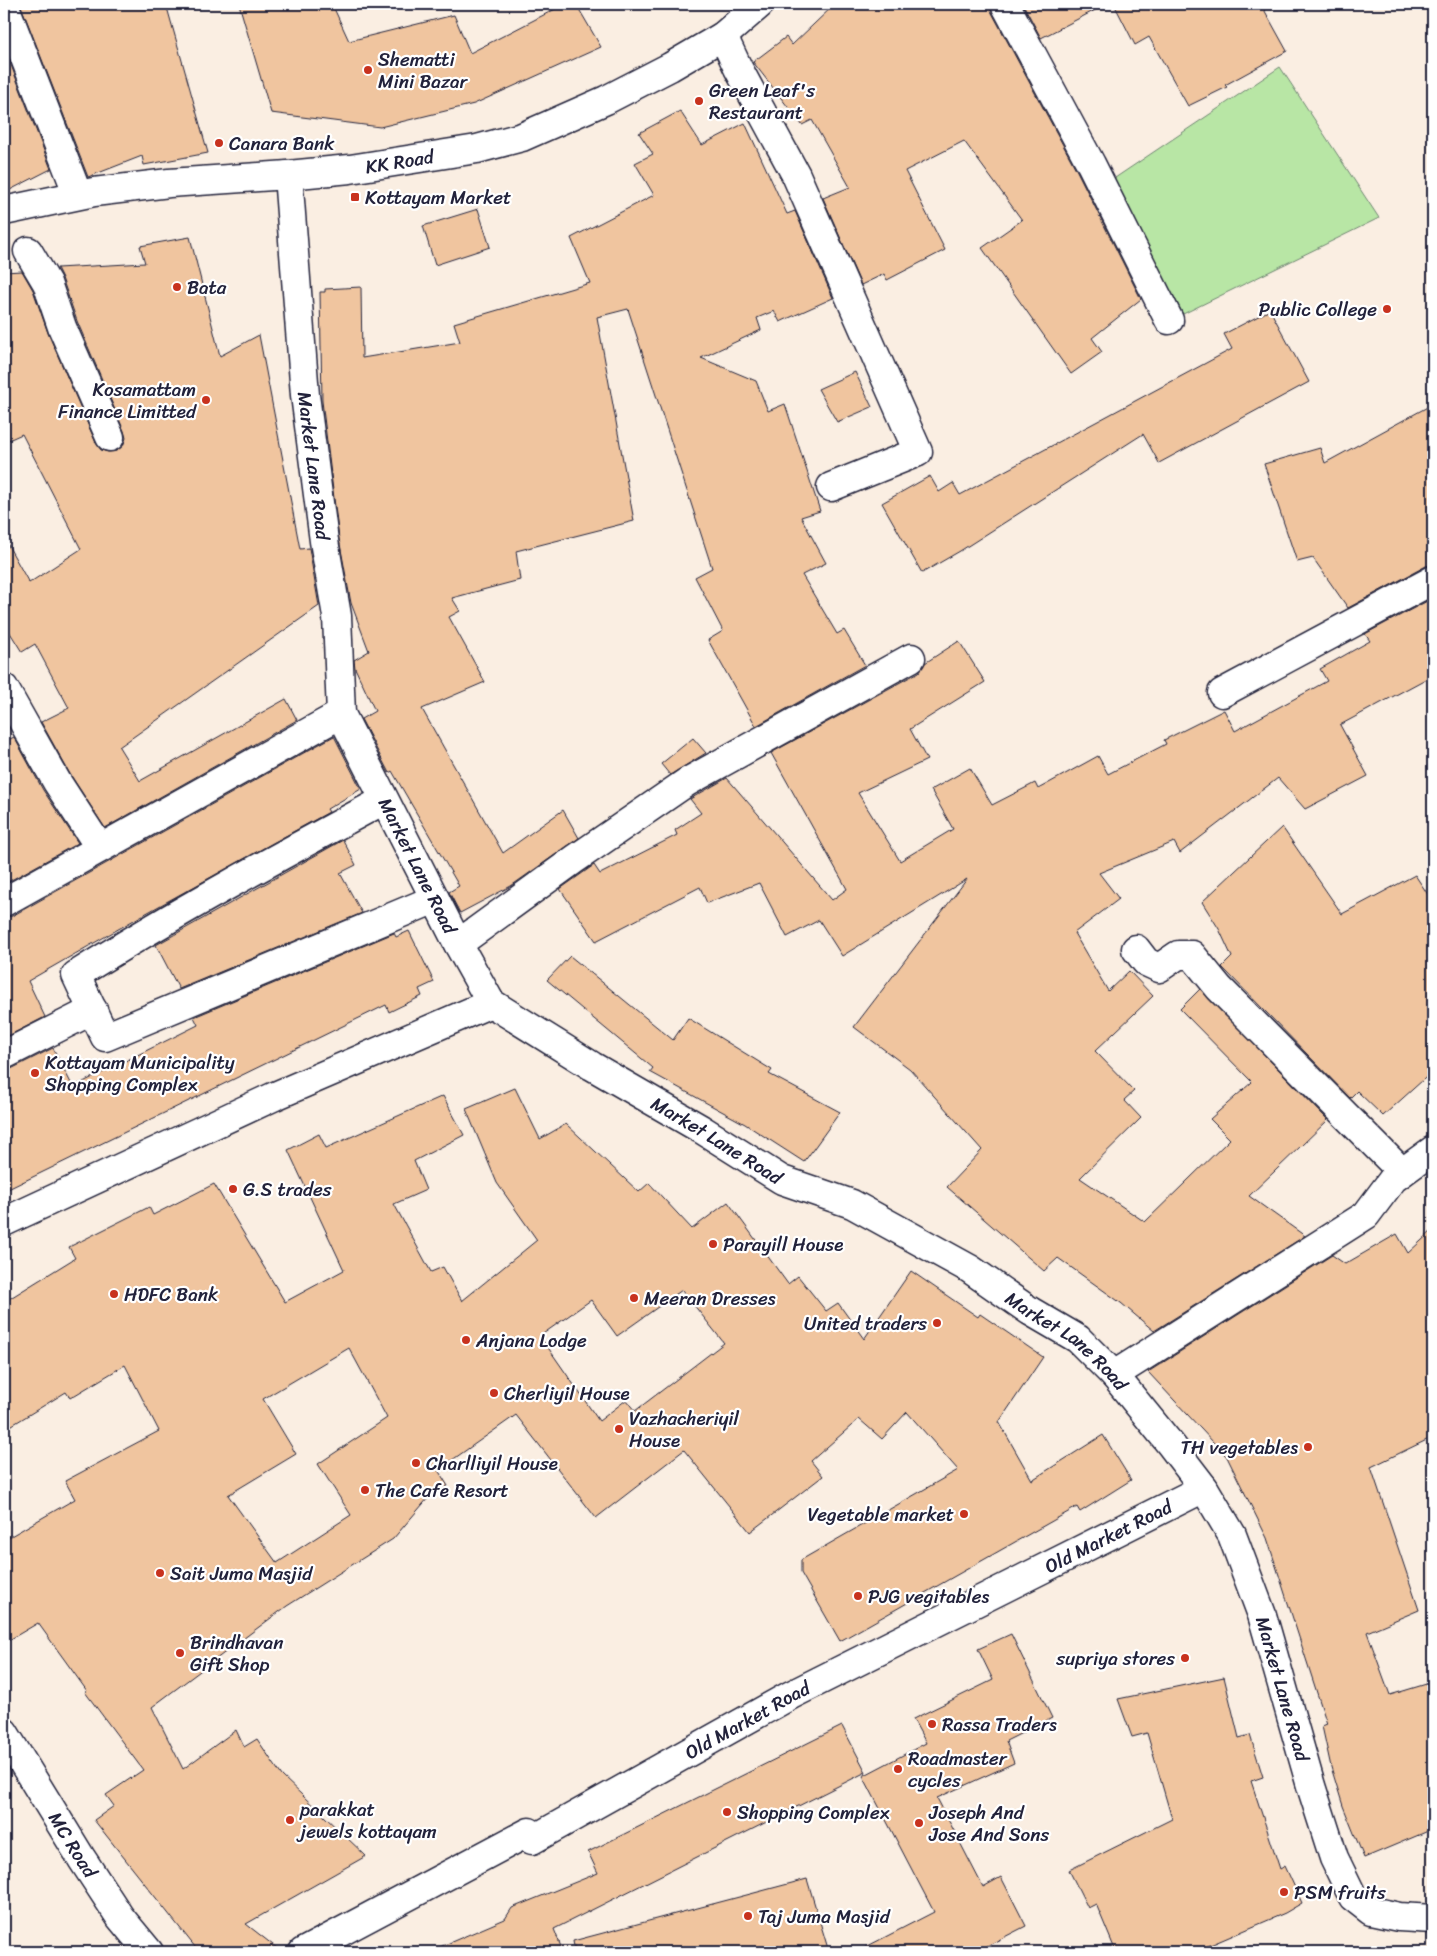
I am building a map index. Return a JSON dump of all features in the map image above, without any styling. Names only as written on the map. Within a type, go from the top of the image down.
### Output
[{"type":"main road","points":[[4,4],[76,190]]},
{"type":"main road","name":"KK Road","points":[[4,211],[94,192],[169,183],[288,175],[414,160],[477,149],[522,137],[606,100],[670,67],[723,36],[760,4]]},
{"type":"main road","points":[[1005,4],[1091,164],[1169,320]]},
{"type":"main road","points":[[723,36],[738,68],[796,175],[918,452],[831,487]]},
{"type":"main road","name":"Market Lane Road","points":[[288,175],[305,395],[324,541],[337,616],[341,714],[458,944],[491,1003],[782,1180],[852,1204],[970,1269],[1030,1311],[1078,1339],[1114,1375],[1204,1488],[1232,1535],[1262,1615],[1311,1786],[1334,1858],[1353,1896],[1371,1911],[1399,1917],[1433,1918]]},
{"type":"main road","points":[[28,251],[47,283],[62,328],[110,437]]},
{"type":"main road","points":[[1222,693],[1433,580]]},
{"type":"main road","points":[[458,944],[575,859],[687,782],[911,658]]},
{"type":"main road","points":[[4,688],[56,782],[100,848]]},
{"type":"main road","points":[[4,902],[341,714]]},
{"type":"main road","points":[[384,800],[270,861],[117,949],[76,975],[105,1037],[435,899]]},
{"type":"main road","points":[[1136,950],[1146,962],[1159,968],[1178,955],[1192,955],[1219,988],[1402,1172]]},
{"type":"main road","points":[[4,1222],[275,1096],[491,1003]]},
{"type":"main road","points":[[4,1055],[93,1010]]},
{"type":"main road","points":[[1114,1375],[1366,1215],[1393,1179],[1433,1150]]},
{"type":"main road","name":"Old Market Road","points":[[303,1952],[529,1832],[532,1840],[791,1695],[1204,1488]]},
{"type":"main road","name":"MC Road","points":[[4,1732],[120,1917],[149,1952]]},
{"type":"green space","points":[[1280,67],[1379,218],[1183,314],[1112,180]]},
{"type":"building","points":[[26,4],[166,4],[208,153],[144,165],[142,156],[88,177],[21,6]]},
{"type":"building","name":"Shematti Mini Bazar","points":[[239,4],[332,4],[349,41],[454,15],[470,53],[565,4],[576,4],[601,47],[474,104],[380,127],[271,113]]},
{"type":"building","points":[[835,4],[989,4],[1077,171],[1141,299],[1092,338],[1102,352],[1071,374],[982,248],[1022,220],[964,141],[905,171],[945,250],[887,280],[884,274],[861,285],[823,198],[850,187],[812,120],[802,125],[753,62],[786,37],[792,45]]},
{"type":"building","points":[[1023,4],[1107,4],[1041,38]]},
{"type":"building","points":[[1114,4],[1261,4],[1287,51],[1225,85],[1227,87],[1188,106],[1149,37],[1135,45]]},
{"type":"building","points":[[4,47],[51,169],[4,193]]},
{"type":"building","points":[[680,111],[702,145],[745,123],[787,214],[795,211],[833,298],[780,322],[774,311],[757,318],[761,330],[701,358],[756,381],[768,411],[785,404],[820,511],[801,517],[826,563],[802,575],[837,634],[844,630],[865,665],[756,726],[708,640],[723,631],[695,577],[712,568],[628,309],[597,317],[634,521],[516,551],[520,580],[452,598],[460,611],[449,617],[485,682],[422,709],[503,853],[563,810],[579,838],[511,886],[460,913],[449,892],[459,886],[392,771],[389,773],[361,719],[375,711],[355,668],[354,660],[369,651],[351,603],[339,539],[322,401],[320,292],[325,292],[325,289],[361,287],[362,358],[460,342],[454,323],[590,283],[571,238],[654,195],[635,163],[653,154],[639,133]]},
{"type":"building","points":[[478,209],[490,247],[435,265],[423,226]]},
{"type":"building","points":[[190,237],[220,356],[259,335],[300,549],[309,548],[319,606],[119,747],[140,781],[286,699],[297,720],[105,828],[70,774],[41,722],[69,708],[35,644],[22,652],[4,623],[4,538],[29,583],[81,549],[22,434],[4,442],[4,272],[22,271],[33,290],[48,333],[96,443],[101,450],[108,452],[116,451],[123,446],[126,438],[124,431],[77,321],[57,268],[145,263],[140,246]]},
{"type":"building","points":[[1270,310],[1309,382],[1159,463],[1143,434],[960,551],[922,573],[882,503],[930,476],[939,492],[953,483],[960,495],[1232,349],[1224,334]]},
{"type":"building","points":[[855,372],[872,407],[837,422],[818,389]]},
{"type":"building","points":[[1433,404],[1433,564],[1348,608],[1313,558],[1297,562],[1264,464],[1320,448],[1325,463]]},
{"type":"building","points":[[1433,598],[1433,675],[1340,725],[1368,776],[1305,809],[1278,778],[1180,853],[1174,842],[1099,873],[1119,899],[1074,933],[1108,991],[1129,971],[1153,996],[1095,1051],[1134,1091],[1124,1100],[1141,1118],[1080,1178],[1145,1222],[1230,1139],[1210,1119],[1252,1082],[1180,1009],[1200,989],[1328,1120],[1249,1196],[1305,1236],[1154,1331],[1121,1303],[1058,1258],[1044,1271],[947,1187],[982,1150],[910,1069],[854,1027],[967,879],[842,956],[819,920],[787,937],[759,883],[707,903],[700,887],[596,941],[560,889],[594,865],[600,874],[677,835],[675,830],[701,813],[690,799],[727,778],[832,900],[847,889],[771,753],[919,672],[925,663],[959,641],[985,682],[910,729],[927,760],[858,793],[900,861],[953,829],[931,790],[970,768],[992,805],[1035,783],[1038,789],[1098,756],[1108,774],[1166,744],[1164,740],[1224,710],[1235,731],[1327,681],[1320,669],[1370,641],[1365,634]]},
{"type":"building","points":[[334,736],[361,789],[327,809],[329,812],[28,981],[45,1017],[4,1038],[4,918],[12,916]]},
{"type":"building","points":[[14,737],[43,790],[78,843],[4,884],[4,742]]},
{"type":"building","points":[[693,738],[706,753],[670,775],[661,764]]},
{"type":"building","points":[[1282,827],[1342,914],[1415,875],[1433,902],[1433,1071],[1383,1116],[1357,1091],[1350,1098],[1222,967],[1232,957],[1219,929],[1202,902]]},
{"type":"building","points":[[343,840],[356,865],[340,873],[362,913],[179,989],[156,945]]},
{"type":"building","points":[[409,931],[434,982],[419,989],[422,996],[389,1012],[386,1005],[4,1191],[4,1071],[53,1048],[73,1087],[198,1025],[194,1017],[394,933],[396,937]]},
{"type":"building","points":[[570,956],[673,1040],[688,1018],[772,1070],[769,1074],[840,1112],[804,1162],[745,1124],[650,1072],[653,1068],[547,980]]},
{"type":"building","points":[[515,1088],[540,1139],[566,1124],[639,1192],[649,1183],[692,1229],[728,1202],[788,1284],[798,1276],[826,1311],[838,1303],[864,1339],[911,1271],[978,1317],[980,1314],[1043,1357],[999,1422],[1032,1480],[1103,1435],[1131,1480],[1080,1512],[1077,1507],[840,1641],[801,1573],[801,1560],[958,1470],[907,1412],[882,1439],[859,1419],[811,1461],[823,1476],[750,1532],[684,1450],[596,1518],[516,1415],[438,1470],[448,1486],[429,1497],[393,1539],[287,1606],[152,1707],[183,1769],[236,1730],[244,1747],[257,1739],[282,1776],[366,1856],[246,1924],[282,1952],[199,1952],[94,1820],[114,1806],[106,1795],[143,1770],[85,1692],[87,1691],[38,1623],[4,1643],[4,1540],[75,1499],[65,1481],[159,1431],[125,1365],[70,1398],[66,1392],[4,1430],[4,1302],[75,1258],[69,1247],[149,1207],[153,1215],[214,1184],[285,1302],[344,1270],[288,1150],[319,1134],[326,1148],[443,1096],[464,1135],[414,1161],[426,1190],[394,1204],[431,1272],[443,1267],[462,1301],[537,1240],[497,1183],[466,1109]],"holes":[[[682,1290],[724,1343],[635,1411],[626,1400],[599,1421],[540,1336],[591,1300],[617,1336]],[[349,1348],[387,1418],[318,1464],[351,1515],[277,1563],[228,1495],[296,1454],[263,1399]]]},
{"type":"building","points":[[1433,1230],[1433,1437],[1371,1467],[1419,1610],[1367,1632],[1390,1695],[1433,1682],[1433,1829],[1364,1858],[1343,1806],[1331,1767],[1322,1726],[1327,1724],[1267,1538],[1227,1457],[1148,1372],[1332,1255],[1345,1264],[1397,1234],[1408,1253]]},
{"type":"building","points":[[1011,1634],[1052,1718],[1006,1741],[1014,1763],[937,1798],[983,1887],[1001,1877],[1026,1926],[975,1952],[856,1952],[934,1912],[863,1776],[926,1743],[913,1719],[993,1680],[978,1649]]},
{"type":"building","points":[[1224,1677],[1239,1738],[1250,1735],[1263,1777],[1251,1781],[1280,1869],[1285,1866],[1302,1903],[1285,1913],[1194,1952],[1116,1952],[1096,1904],[1088,1908],[1069,1870],[1172,1819],[1147,1733],[1132,1737],[1118,1699]]},
{"type":"building","name":"Shopping Complex","points":[[842,1726],[866,1772],[554,1929],[563,1952],[428,1952],[505,1919],[512,1908],[598,1873],[588,1852]]},
{"type":"building","name":"Taj Juma Masjid","points":[[807,1879],[829,1952],[575,1952],[573,1941]]},
{"type":"place","name":"Shematti Mini Bazar","points":[[368,70]]},
{"type":"place","name":"Green Leaf's Restaurant","points":[[699,101]]},
{"type":"place","name":"Canara Bank","points":[[219,143]]},
{"type":"place","name":"Kottayam Market","points":[[355,197]]},
{"type":"place","name":"Bata","points":[[177,287]]},
{"type":"place","name":"Public College","points":[[1387,309]]},
{"type":"place","name":"Kosamattam Finance Limitted","points":[[206,400]]},
{"type":"place","name":"Kottayam Municipality Shopping Complex","points":[[35,1073]]},
{"type":"place","name":"G.S trades","points":[[233,1189]]},
{"type":"place","name":"Parayill House","points":[[713,1244]]},
{"type":"place","name":"HDFC Bank","points":[[114,1294]]},
{"type":"place","name":"Meeran Dresses","points":[[634,1298]]},
{"type":"place","name":"United traders","points":[[937,1323]]},
{"type":"place","name":"Anjana Lodge","points":[[466,1340]]},
{"type":"place","name":"Cherliyil House","points":[[494,1393]]},
{"type":"place","name":"Vazhacheriyil House","points":[[619,1429]]},
{"type":"place","name":"TH vegetables","points":[[1308,1447]]},
{"type":"place","name":"Charlliyil House","points":[[416,1463]]},
{"type":"place","name":"The Cafe Resort","points":[[365,1490]]},
{"type":"place","name":"Vegetable market","points":[[964,1514]]},
{"type":"place","name":"Sait Juma Masjid","points":[[160,1573]]},
{"type":"place","name":"PJG vegitables","points":[[858,1596]]},
{"type":"place","name":"Brindhavan Gift Shop","points":[[180,1653]]},
{"type":"place","name":"supriya stores","points":[[1185,1658]]},
{"type":"place","name":"Rassa Traders","points":[[932,1724]]},
{"type":"place","name":"Roadmaster cycles","points":[[898,1769]]},
{"type":"place","name":"Shopping Complex","points":[[727,1812]]},
{"type":"place","name":"parakkat jewels kottayam","points":[[290,1820]]},
{"type":"place","name":"Joseph And Jose And Sons","points":[[919,1823]]},
{"type":"place","name":"PSM fruits","points":[[1284,1892]]},
{"type":"place","name":"Taj Juma Masjid","points":[[748,1916]]}]
